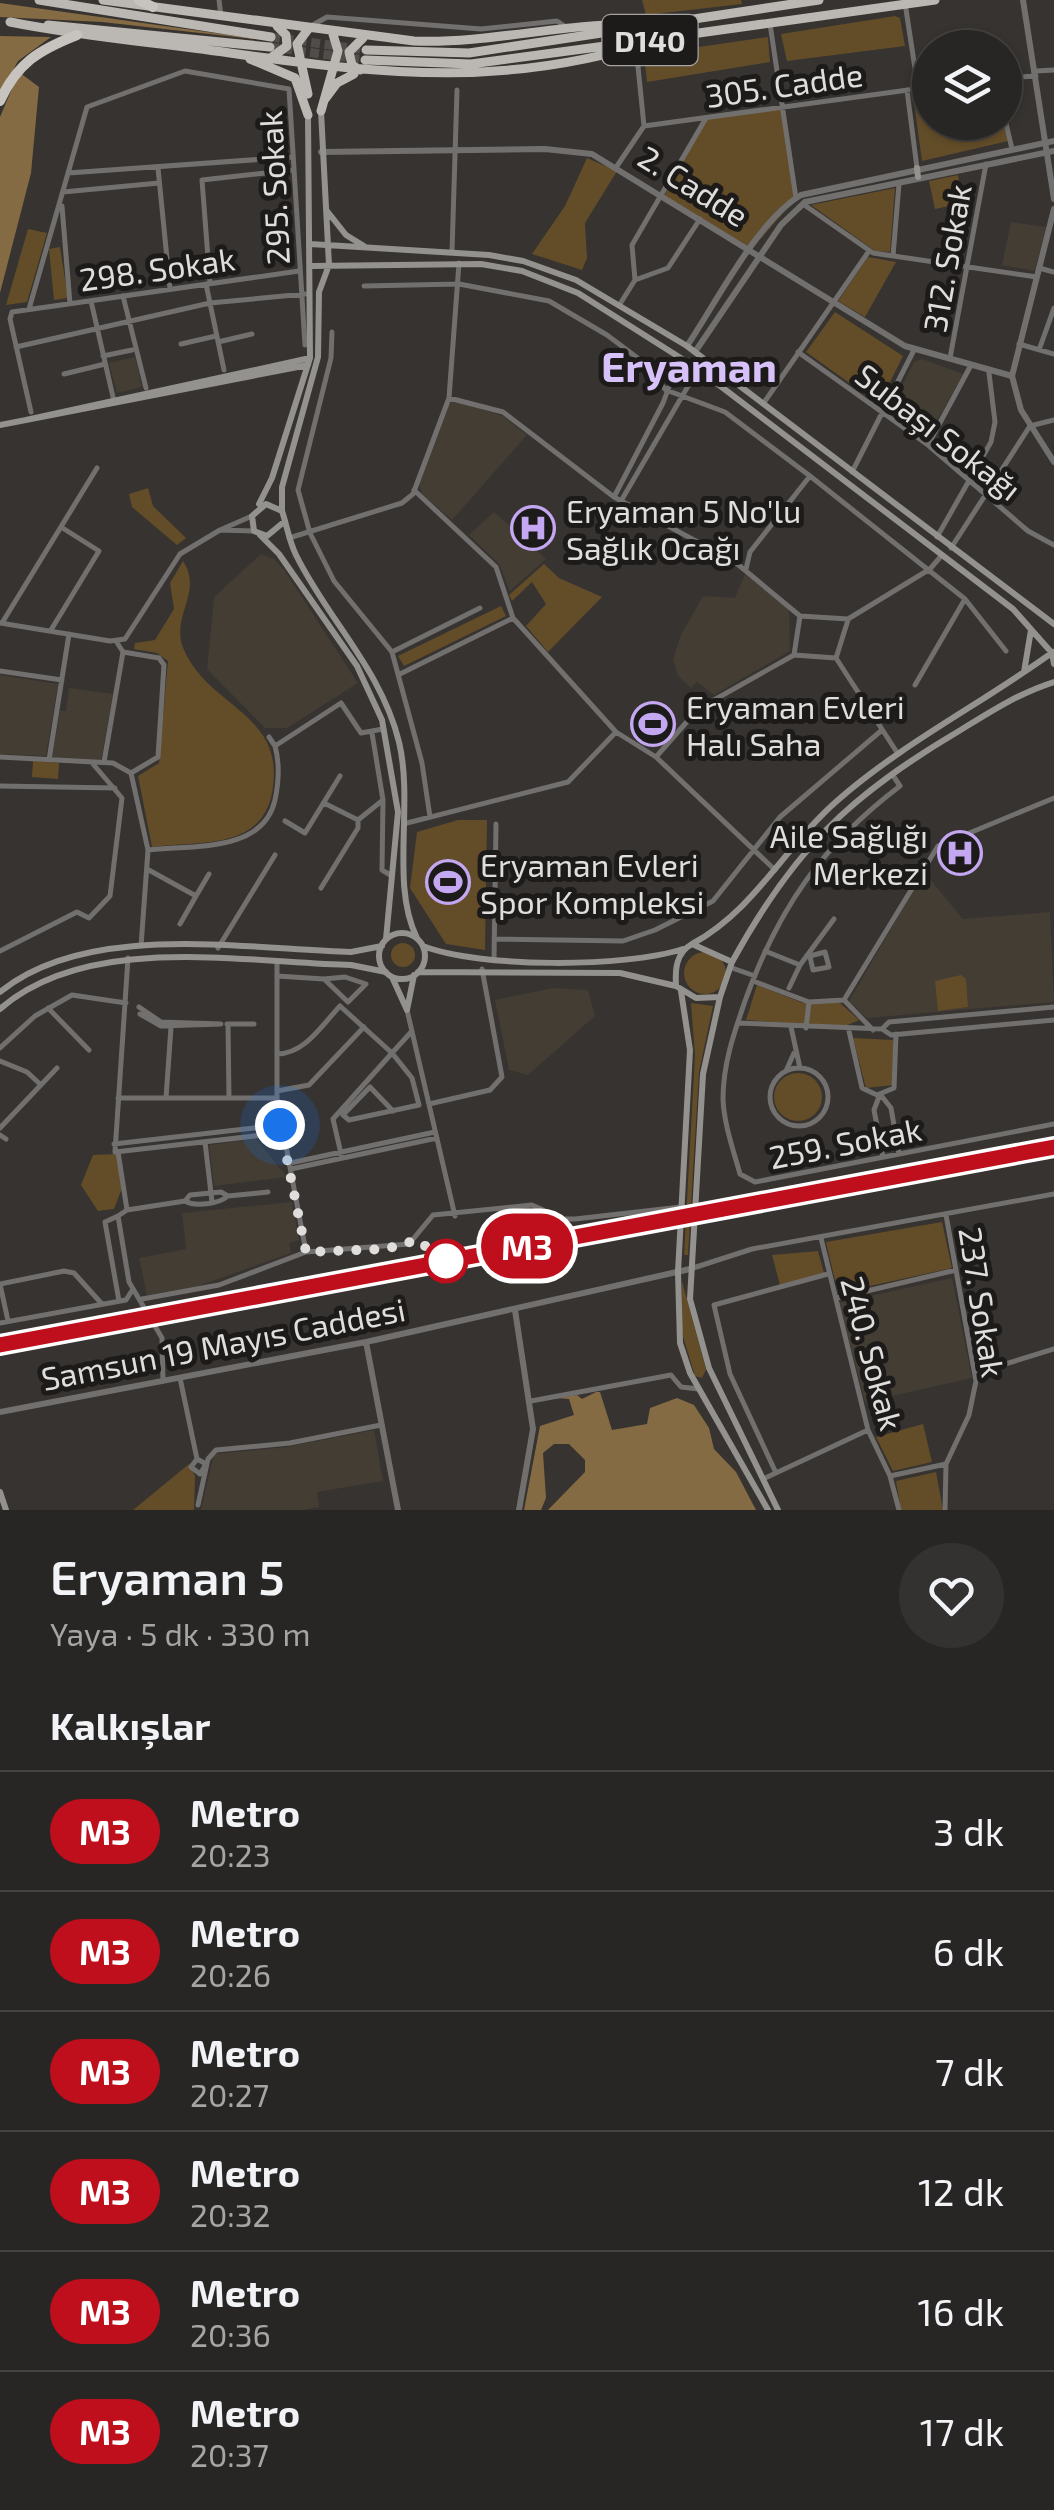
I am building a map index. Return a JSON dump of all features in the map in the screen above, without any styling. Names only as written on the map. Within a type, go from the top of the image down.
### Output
[{"type":"highway","points":[[5,22],[270,42],[39,0]]},
{"type":"highway","points":[[103,0],[371,37],[464,43],[616,22],[659,25]]},
{"type":"highway","points":[[139,0],[153,7]]},
{"type":"highway","name":"D140","points":[[819,0],[469,53],[365,55],[471,64],[935,0]]},
{"type":"highway","points":[[5,22],[77,36],[362,72],[480,73],[636,47],[660,39]]},
{"type":"highway","points":[[264,59],[282,53],[287,46],[284,32],[270,22]]},
{"type":"highway","points":[[308,115],[297,44],[309,28]]},
{"type":"highway","points":[[320,111],[338,51],[332,31]]},
{"type":"highway","points":[[0,101],[11,77],[34,53],[77,36]]},
{"type":"highway","points":[[362,72],[352,64],[349,52],[356,42],[371,37]]},
{"type":"highway","points":[[238,54],[295,78],[308,115]]},
{"type":"highway","points":[[320,111],[337,83],[362,72]]},
{"type":"main road","points":[[320,111],[329,265],[319,292],[318,357],[282,487],[282,511],[289,538],[378,684],[398,742],[407,822],[405,902],[425,958],[416,974],[408,1010]]},
{"type":"main road","points":[[308,115],[312,266],[309,362],[276,469],[254,512],[257,532],[279,554],[356,666],[384,728],[397,790],[394,878],[380,960],[408,1010]]},
{"type":"main road","points":[[324,203],[346,235],[370,248]]},
{"type":"main road","points":[[310,244],[452,252],[523,261],[576,280],[704,358],[1054,624]]},
{"type":"main road","points":[[312,266],[458,263],[506,268],[556,283],[698,368],[1013,609],[1053,652],[1054,664]]},
{"type":"main road","points":[[680,357],[687,346]]},
{"type":"main road","points":[[698,368],[704,358]]},
{"type":"main road","points":[[0,426],[309,362]]},
{"type":"main road","points":[[254,512],[272,504],[282,511]]},
{"type":"main road","points":[[257,532],[273,534],[284,522]]},
{"type":"main road","points":[[1023,675],[1031,629]]},
{"type":"main road","points":[[423,946],[449,955],[616,962],[683,949],[731,920],[834,803],[898,754],[1053,652]]},
{"type":"main road","points":[[778,1510],[716,1382],[693,1316],[690,1269],[703,1074],[720,997],[763,910],[842,810],[890,772],[1014,698],[1054,682]]},
{"type":"main road","points":[[0,992],[56,959],[88,950],[141,946],[351,952],[405,933],[417,938]]},
{"type":"main road","points":[[692,944],[732,966]]},
{"type":"main road","points":[[683,949],[675,973],[690,1050],[678,1272],[680,1343],[698,1388],[768,1510]]},
{"type":"main road","points":[[0,1008],[20,992],[61,971],[128,958],[351,965],[389,974],[482,969],[620,973],[708,1000],[720,997]]},
{"type":"main road","points":[[698,1388],[716,1382]]},
{"type":"main road","points":[[698,1388],[716,1382]]},
{"type":"main road","points":[[0,1492],[6,1510]]},
{"type":"street","points":[[219,0],[221,16]]},
{"type":"street","points":[[1024,0],[1050,141],[1054,199]]},
{"type":"street","points":[[905,3],[912,49]]},
{"type":"street","points":[[331,18],[332,31]]},
{"type":"street","points":[[309,28],[331,18],[481,29],[557,22],[568,28]]},
{"type":"street","points":[[770,24],[796,198]]},
{"type":"street","points":[[617,166],[644,126],[636,47]]},
{"type":"street","points":[[1022,76],[1054,70]]},
{"type":"street","name":"295. Sokak","points":[[30,310],[86,107],[185,71],[289,88],[305,345]]},
{"type":"street","name":"305. Cadde","points":[[644,126],[912,89]]},
{"type":"street","points":[[452,252],[457,90]]},
{"type":"street","points":[[907,90],[918,173]]},
{"type":"street","points":[[620,304],[635,280],[632,245],[707,117]]},
{"type":"street","points":[[1010,140],[1012,148]]},
{"type":"street","points":[[687,346],[751,250],[796,198],[1050,141]]},
{"type":"street","name":"2. Cadde","points":[[321,152],[573,150],[617,166],[914,350],[970,368],[1012,376]]},
{"type":"street","points":[[695,352],[759,255],[790,213],[803,204],[900,181],[918,173],[1051,151]]},
{"type":"street","points":[[68,173],[293,157]]},
{"type":"street","name":"312. Sokak","points":[[950,361],[986,164]]},
{"type":"street","points":[[158,166],[170,289]]},
{"type":"street","points":[[224,370],[210,303],[202,180],[294,170]]},
{"type":"street","points":[[893,256],[900,181]]},
{"type":"street","points":[[70,304],[62,195],[160,183]]},
{"type":"street","points":[[803,204],[868,251],[969,268],[1054,272]]},
{"type":"street","points":[[1054,209],[1012,376],[1030,426],[1054,462]]},
{"type":"street","points":[[635,280],[668,268],[700,219]]},
{"type":"street","points":[[763,404],[868,251]]},
{"type":"street","points":[[289,538],[402,504],[414,490],[449,398],[458,263]]},
{"type":"street","name":"298. Sokak","points":[[16,347],[10,315],[312,266]]},
{"type":"street","points":[[364,286],[459,284],[549,301],[618,343],[666,390],[725,412],[810,476],[965,599],[1006,651]]},
{"type":"street","points":[[31,412],[16,347],[210,303],[304,294]]},
{"type":"street","points":[[124,296],[146,388]]},
{"type":"street","points":[[91,300],[113,397]]},
{"type":"street","points":[[1039,350],[1054,310]]},
{"type":"street","points":[[332,332],[331,358],[298,490],[310,533],[334,581],[392,652],[430,817]]},
{"type":"street","points":[[180,344],[252,334]]},
{"type":"street","points":[[1019,344],[1054,354]]},
{"type":"street","points":[[64,374],[132,350]]},
{"type":"street","points":[[852,472],[914,350]]},
{"type":"street","name":"Subaşı Sokağı","points":[[798,352],[928,445],[1028,531],[1054,544]]},
{"type":"street","points":[[618,499],[680,357]]},
{"type":"street","points":[[618,499],[698,368]]},
{"type":"street","points":[[928,445],[970,368]]},
{"type":"street","points":[[936,537],[972,480],[994,431],[989,372]]},
{"type":"street","points":[[449,398],[503,412],[618,499],[746,569],[800,616],[848,620],[930,568],[942,555]]},
{"type":"street","points":[[951,548],[1030,426],[1054,420]]},
{"type":"street","points":[[98,468],[1,623],[116,641],[132,633],[180,554],[254,512]]},
{"type":"street","points":[[746,569],[750,552],[810,476]]},
{"type":"street","points":[[414,490],[496,567],[513,618],[616,732],[656,757],[775,870]]},
{"type":"street","points":[[50,631],[99,551],[61,527]]},
{"type":"street","points":[[220,530],[257,532]]},
{"type":"street","points":[[915,685],[965,599]]},
{"type":"street","points":[[392,652],[480,608]]},
{"type":"street","points":[[794,655],[800,616]]},
{"type":"street","points":[[400,674],[513,618]]},
{"type":"street","points":[[836,658],[848,620]]},
{"type":"street","points":[[50,760],[69,634]]},
{"type":"street","points":[[104,762],[122,652],[116,641]]},
{"type":"street","points":[[122,652],[159,658],[164,665],[158,757],[131,773]]},
{"type":"street","points":[[656,757],[698,709],[794,655],[836,658]]},
{"type":"street","points":[[836,658],[898,754]]},
{"type":"street","points":[[0,671],[62,680]]},
{"type":"street","points":[[275,746],[341,702],[362,732],[384,728]]},
{"type":"street","points":[[494,939],[623,941],[656,930],[713,901],[780,817],[882,730]]},
{"type":"street","points":[[407,822],[568,782],[616,732]]},
{"type":"street","points":[[372,733],[383,800],[382,870],[394,878]]},
{"type":"street","points":[[148,850],[242,838],[261,830],[272,813],[279,772],[275,746],[269,737]]},
{"type":"street","points":[[0,757],[104,762],[131,773]]},
{"type":"street","points":[[0,952],[77,912],[89,918],[110,896],[122,798],[91,762]]},
{"type":"street","points":[[890,772],[900,786],[865,813],[814,868],[779,917],[738,1024],[849,1031],[882,1029],[896,1034],[1054,1020]]},
{"type":"street","points":[[131,773],[148,850],[141,946]]},
{"type":"street","points":[[286,821],[306,833],[340,776]]},
{"type":"street","points":[[0,786],[115,788]]},
{"type":"street","points":[[844,1000],[938,846],[1054,798]]},
{"type":"street","points":[[358,820],[383,800]]},
{"type":"street","points":[[324,803],[358,820]]},
{"type":"street","points":[[321,888],[358,828],[358,820]]},
{"type":"street","points":[[494,958],[496,824]]},
{"type":"street","points":[[218,948],[275,855]]},
{"type":"street","points":[[147,868],[196,896]]},
{"type":"street","points":[[180,924],[209,874]]},
{"type":"street","points":[[789,988],[800,964],[834,919]]},
{"type":"street","points":[[764,951],[800,964]]},
{"type":"street","points":[[822,951],[830,964],[816,972],[809,956],[822,951]]},
{"type":"street","points":[[127,1210],[114,1144],[128,958]]},
{"type":"street","points":[[278,963],[280,1129],[306,1252]]},
{"type":"street","points":[[732,966],[810,1002],[844,1000],[873,1030]]},
{"type":"street","points":[[429,1104],[490,1090],[502,1077],[482,969]]},
{"type":"street","points":[[277,976],[345,977],[366,984],[303,1045],[289,1054],[277,1054]]},
{"type":"street","points":[[324,979],[346,1000]]},
{"type":"street","points":[[0,1048],[48,1008],[72,996],[126,1003]]},
{"type":"street","points":[[806,1028],[810,1002]]},
{"type":"street","points":[[340,1006],[392,1053],[412,1078],[419,1106],[349,1120],[344,1114],[370,1087],[393,1111]]},
{"type":"street","points":[[48,1008],[89,1050]]},
{"type":"street","points":[[882,1029],[889,1022],[1054,1008]]},
{"type":"street","points":[[408,1010],[455,1216]]},
{"type":"street","points":[[140,1011],[159,1026],[254,1024]]},
{"type":"street","points":[[989,1013],[990,1026]]},
{"type":"street","points":[[966,1015],[967,1028]]},
{"type":"street","points":[[166,1098],[171,1024]]},
{"type":"street","points":[[225,1024],[228,1098]]},
{"type":"street","name":"259. Sokak","points":[[738,1024],[726,1063],[723,1098],[742,1178],[755,1182],[1054,1124]]},
{"type":"street","points":[[118,1098],[277,1095],[309,1084],[364,1027]]},
{"type":"street","points":[[791,1027],[800,1068]]},
{"type":"street","points":[[341,1155],[333,1119],[412,1031]]},
{"type":"street","points":[[849,1031],[862,1088],[866,1093],[880,1094],[894,1088],[897,1080],[896,1034]]},
{"type":"street","points":[[786,1071],[800,1068],[820,1077],[827,1095],[822,1113],[807,1124],[780,1119],[770,1102],[773,1084],[786,1071],[794,1053]]},
{"type":"street","points":[[0,1061],[26,1072],[41,1085]]},
{"type":"street","points":[[2,1134],[58,1068]]},
{"type":"street","points":[[880,1094],[874,1104],[883,1157]]},
{"type":"street","points":[[880,1094],[891,1108],[899,1154]]},
{"type":"street","points":[[114,1144],[280,1129]]},
{"type":"street","points":[[117,1152],[280,1129]]},
{"type":"street","points":[[878,1133],[895,1130]]},
{"type":"street","points":[[290,1166],[436,1135]]},
{"type":"street","points":[[206,1142],[212,1202]]},
{"type":"street","points":[[120,1301],[105,1222],[127,1210],[268,1192]]},
{"type":"street","points":[[185,1200],[190,1195],[211,1193],[228,1196]]},
{"type":"street","points":[[690,1269],[752,1249],[1054,1194]]},
{"type":"street","points":[[142,1298],[218,1285],[306,1252],[410,1244],[434,1215],[455,1216],[532,1205],[563,1219],[576,1219],[681,1207]]},
{"type":"street","name":"237. Sokak","points":[[945,1510],[946,1464],[972,1405],[976,1373],[946,1215]]},
{"type":"street","points":[[118,1216],[133,1289],[142,1298],[162,1338],[163,1381]]},
{"type":"street","name":"240. Sokak","points":[[820,1238],[868,1430],[890,1476],[898,1510]]},
{"type":"street","name":"Samsun 19 Mayıs Caddesi","points":[[0,1412],[366,1342],[690,1269]]},
{"type":"street","points":[[836,1298],[956,1270]]},
{"type":"street","points":[[102,1304],[74,1273],[0,1284],[4,1322],[120,1301],[129,1297],[133,1289]]},
{"type":"street","points":[[776,1473],[730,1374],[714,1305],[828,1274]]},
{"type":"street","points":[[515,1310],[533,1429],[519,1510]]},
{"type":"street","points":[[366,1342],[398,1510]]},
{"type":"street","points":[[976,1373],[1054,1349]]},
{"type":"street","points":[[716,1382],[730,1374]]},
{"type":"street","points":[[531,1401],[671,1375],[685,1389],[698,1388]]},
{"type":"street","points":[[180,1378],[197,1459]]},
{"type":"street","points":[[198,1504],[211,1453],[382,1425]]},
{"type":"street","points":[[763,1479],[868,1430]]},
{"type":"street","points":[[197,1459],[191,1464],[193,1472],[206,1469]]},
{"type":"street","points":[[197,1459],[205,1462],[206,1469]]},
{"type":"street","name":"240. Sokak","points":[[890,1476],[946,1464]]},
{"type":"shaded area","points":[[642,0],[741,0],[742,4],[646,15]]},
{"type":"shaded area","points":[[0,3],[272,41],[102,22],[0,17]]},
{"type":"shaded area","points":[[900,18],[905,46],[787,61],[781,34]]},
{"type":"shaded area","points":[[0,36],[51,37],[18,61],[0,95]]},
{"type":"shaded area","points":[[768,37],[770,62],[647,82],[644,55]]},
{"type":"shaded area","points":[[19,72],[39,87],[31,173],[0,293],[0,117]]},
{"type":"shaded area","points":[[781,107],[796,198],[751,250],[664,196],[707,117]]},
{"type":"shaded area","points":[[919,140],[1008,141],[922,161]]},
{"type":"shaded area","points":[[587,158],[617,171],[585,223],[587,258],[582,270],[532,254],[565,206]]},
{"type":"shaded area","points":[[958,175],[963,203],[935,209],[929,181]]},
{"type":"shaded area","points":[[895,188],[890,252],[875,251],[811,205]]},
{"type":"shaded area","points":[[1011,222],[1046,227],[1035,271],[1002,265]]},
{"type":"shaded area","points":[[28,229],[47,233],[27,302],[6,305]]},
{"type":"shaded area","points":[[60,247],[68,298],[54,300],[49,249]]},
{"type":"shaded area","points":[[868,257],[896,262],[865,317],[838,301]]},
{"type":"shaded area","points":[[835,312],[903,356],[879,404],[806,352]]},
{"type":"shaded area","points":[[135,357],[142,387],[117,393],[109,363]]},
{"type":"shaded area","points":[[922,359],[963,374],[926,441],[889,412],[914,362]]},
{"type":"shaded area","points":[[457,401],[503,416],[527,435],[452,520],[422,494],[419,484],[445,405]]},
{"type":"shaded area","points":[[148,488],[153,506],[186,538],[177,545],[132,507],[129,494]]},
{"type":"shaded area","points":[[494,512],[546,559],[510,591],[499,564],[469,535]]},
{"type":"shaded area","points":[[261,554],[274,559],[285,571],[358,683],[287,728],[265,728],[207,669],[214,597]]},
{"type":"shaded area","points":[[183,561],[190,584],[180,627],[184,650],[211,686],[258,728],[274,766],[272,793],[266,811],[242,834],[208,842],[152,847],[138,776],[159,763],[168,661],[157,653],[134,649],[135,643],[155,640],[174,609],[170,583]]},
{"type":"shaded area","points":[[544,564],[559,578],[602,597],[548,652],[526,626],[546,604],[532,582],[512,601],[509,595]]},
{"type":"shaded area","points":[[745,574],[789,609],[790,651],[714,695],[697,682],[691,688],[678,676],[673,659],[681,635],[703,596],[735,598]]},
{"type":"shaded area","points":[[501,606],[506,616],[404,666],[398,656]]},
{"type":"shaded area","points":[[0,675],[58,684],[46,756],[0,754]]},
{"type":"shaded area","points":[[69,688],[113,694],[101,761],[52,758],[60,711],[66,711]]},
{"type":"shaded area","name":"Eryaman Evleri Halı Saha","points":[[656,704],[672,718],[650,744],[634,730]]},
{"type":"shaded area","points":[[33,761],[59,763],[58,779],[32,777]]},
{"type":"shaded area","name":"Eryaman Evleri Spor Kompleksi","points":[[458,820],[487,820],[485,950],[446,944],[410,888],[417,832]]},
{"type":"shaded area","points":[[924,872],[963,919],[1050,912],[1054,1002],[867,1018],[849,1001]]},
{"type":"shaded area","points":[[403,943],[412,946],[412,964],[403,967],[394,964],[391,955],[394,946]]},
{"type":"shaded area","points":[[705,952],[720,958],[726,973],[720,988],[705,994],[690,988],[684,973],[690,958]]},
{"type":"shaded area","points":[[961,975],[966,979],[968,1007],[938,1011],[935,981]]},
{"type":"shaded area","points":[[757,985],[803,1003],[840,1003],[859,1020],[843,1027],[746,1020]]},
{"type":"shaded area","points":[[553,988],[588,990],[595,1016],[528,1075],[509,1070],[495,1000]]},
{"type":"shaded area","points":[[691,1003],[713,1006],[699,1072],[688,1255],[684,1255],[695,1055]]},
{"type":"shaded area","points":[[853,1038],[893,1040],[894,1085],[866,1088]]},
{"type":"shaded area","points":[[798,1073],[815,1080],[822,1097],[815,1114],[798,1121],[781,1114],[774,1097],[781,1080]]},
{"type":"shaded area","points":[[256,1139],[287,1177],[214,1186],[209,1145]]},
{"type":"shaded area","points":[[117,1154],[122,1188],[114,1209],[98,1211],[81,1185],[93,1155]]},
{"type":"shaded area","points":[[292,1202],[299,1240],[289,1243],[291,1253],[196,1287],[147,1295],[139,1258],[186,1249],[182,1213]]},
{"type":"shaded area","points":[[942,1222],[952,1268],[838,1293],[826,1242]]},
{"type":"shaded area","points":[[818,1251],[824,1273],[780,1285],[772,1255]]},
{"type":"shaded area","points":[[952,1278],[972,1378],[865,1402],[839,1303]]},
{"type":"shaded area","points":[[682,1281],[706,1370],[702,1378],[695,1376],[682,1333]]},
{"type":"shaded area","points":[[600,1392],[612,1430],[647,1424],[650,1408],[677,1398],[694,1405],[709,1428],[714,1449],[736,1472],[756,1510],[548,1510],[585,1472],[585,1460],[569,1444],[554,1444],[543,1453],[546,1498],[541,1510],[524,1510],[540,1426],[574,1415],[569,1399],[556,1398],[577,1395],[582,1399]]},
{"type":"shaded area","points":[[923,1424],[932,1462],[893,1471],[876,1437]]},
{"type":"shaded area","points":[[374,1430],[383,1481],[317,1492],[319,1507],[303,1510],[201,1510],[214,1454],[287,1447]]},
{"type":"shaded area","points":[[189,1464],[195,1476],[194,1510],[133,1510]]},
{"type":"shaded area","points":[[936,1472],[943,1510],[901,1510],[896,1481]]},
{"type":"tunnel","points":[[271,37],[366,50]]},
{"type":"tunnel","points":[[270,47],[365,60]]},
{"type":"railway","points":[[710,1212],[1054,1147]]},
{"type":"railway","points":[[349,1279],[665,1220]]},
{"type":"metro line","name":"M3","points":[[0,1345],[1054,1147]]},
{"type":"place","name":"Eryaman 5 No'lu Sağlık Ocağı","points":[[533,528]]},
{"type":"place","name":"Eryaman Evleri Halı Saha","points":[[653,724]]},
{"type":"place","name":"Aile Sağlığı Merkezi","points":[[960,853]]},
{"type":"place","name":"Eryaman Evleri Spor Kompleksi","points":[[448,882]]},
{"type":"district","name":"Eryaman","points":[[689,365]]},
{"type":"route","points":[[280,1125],[306,1252],[314,1255],[386,1249],[417,1240],[446,1261]]}]
